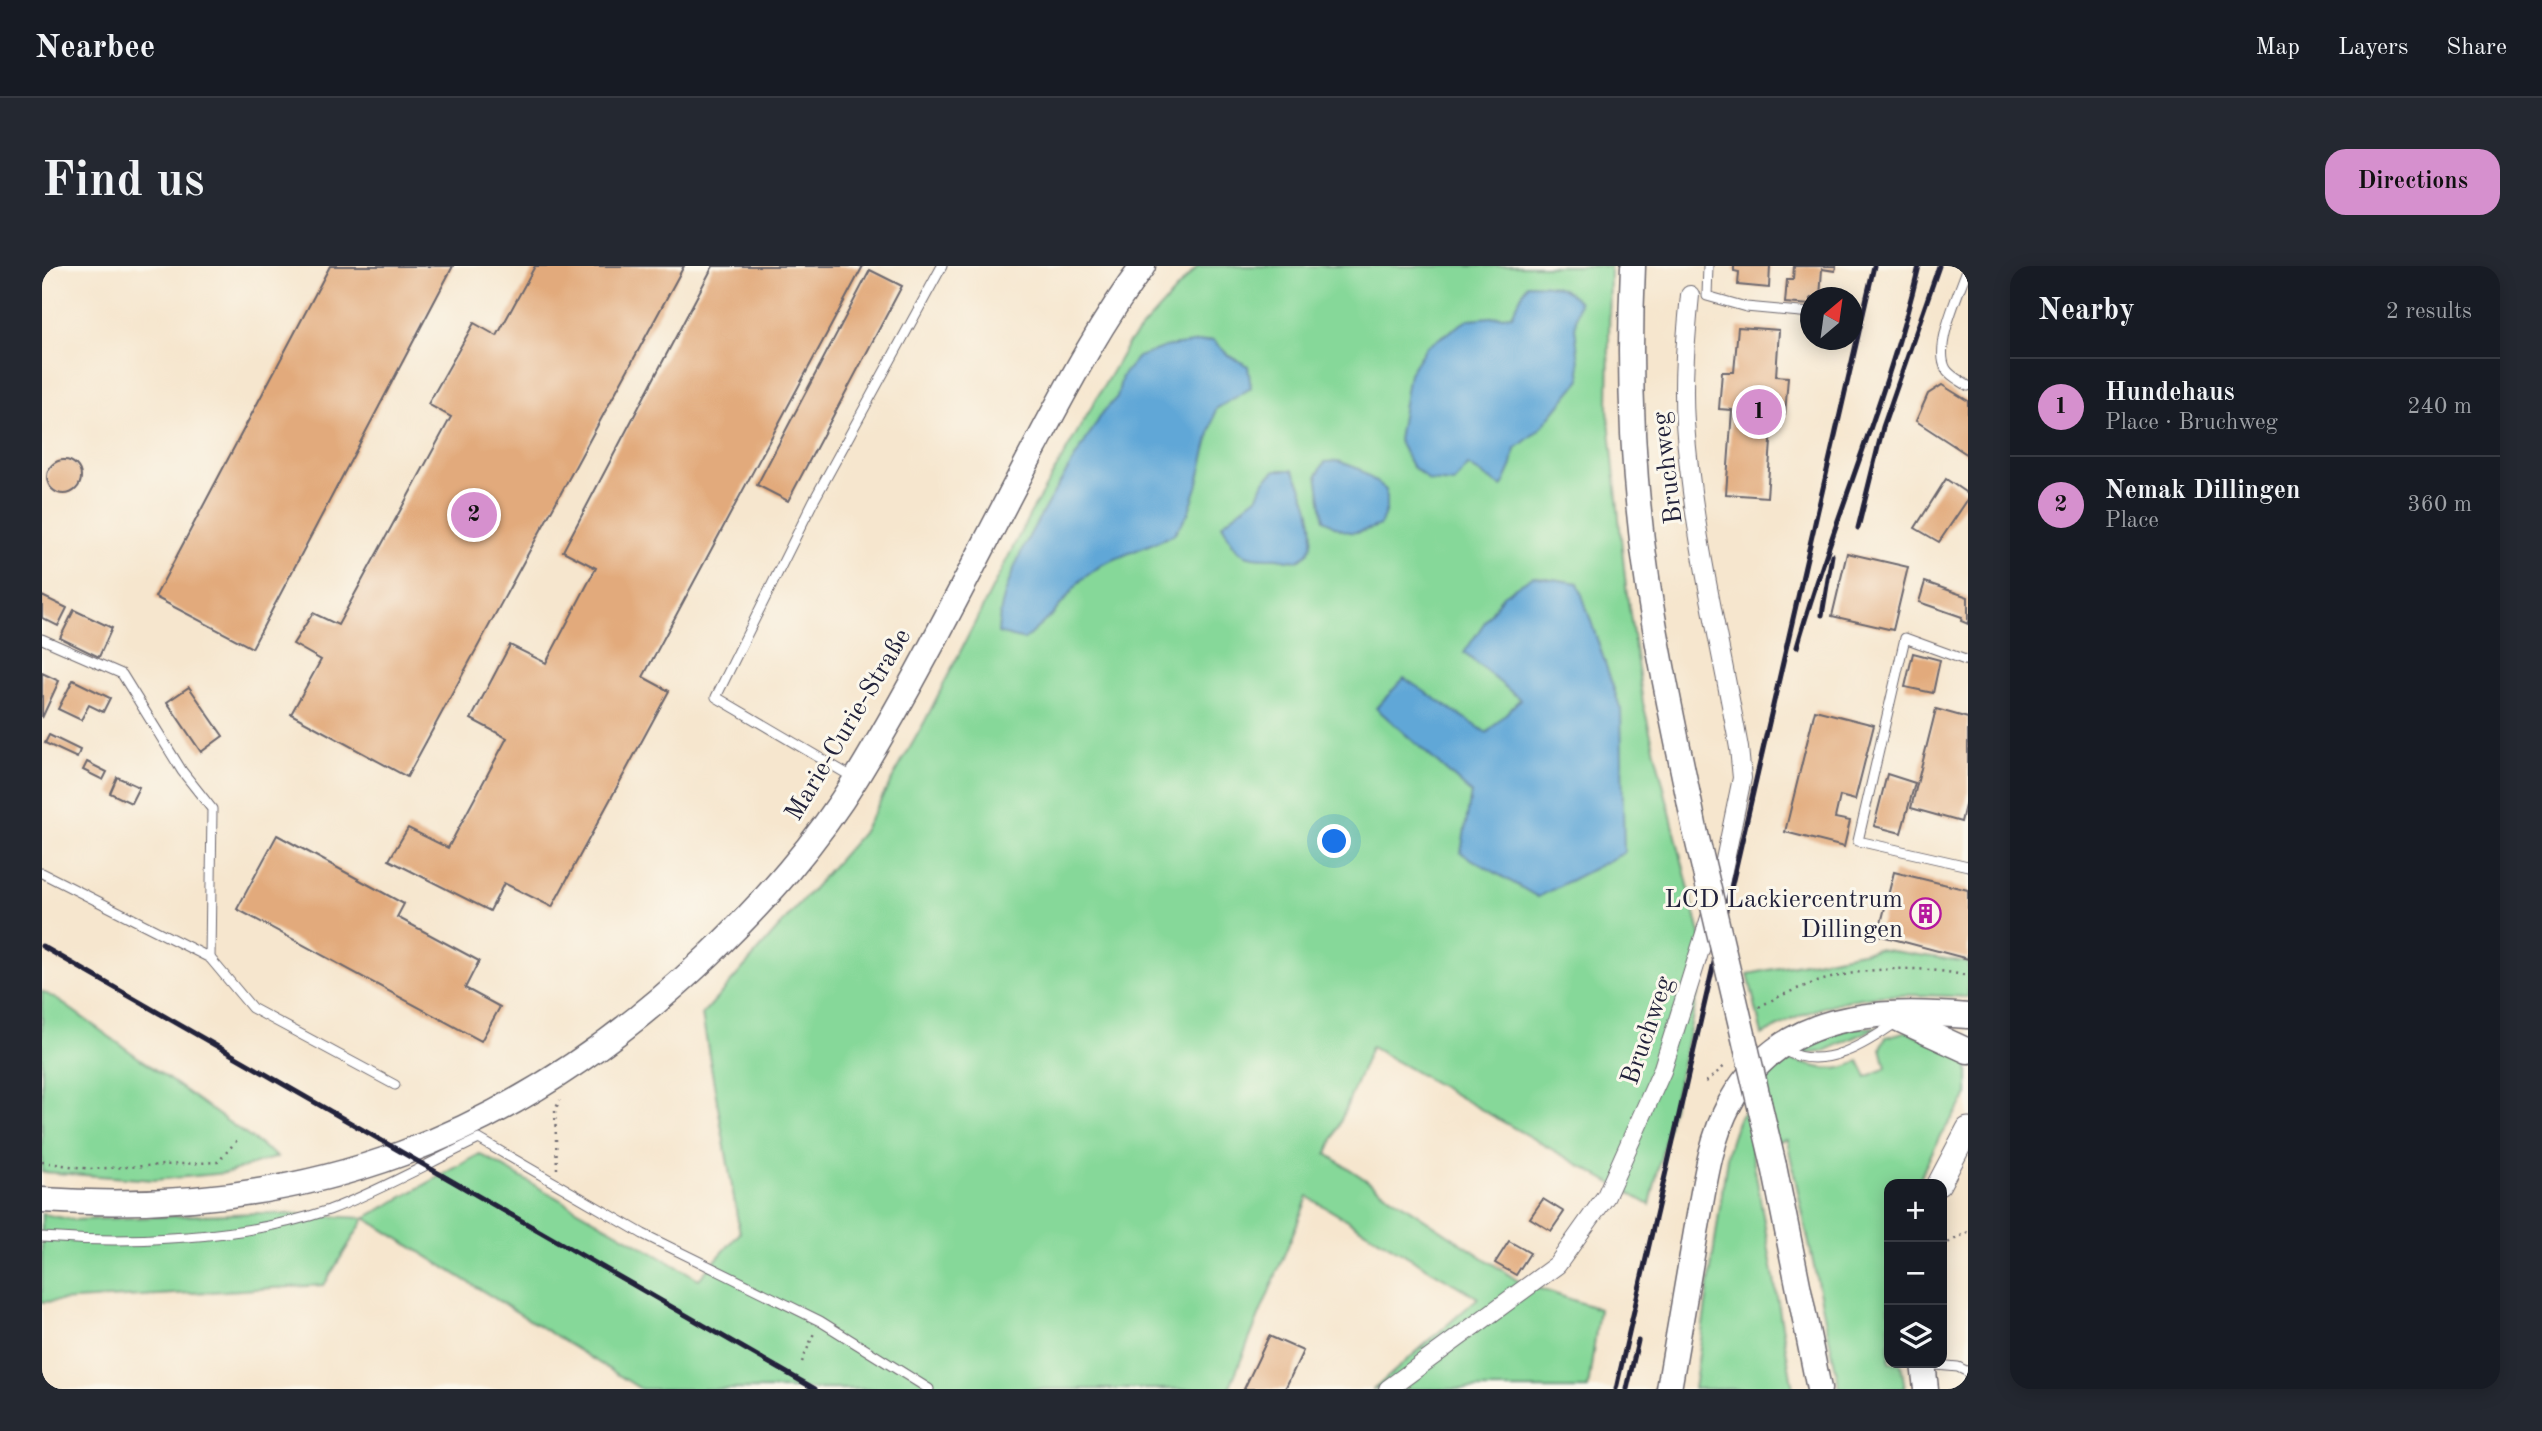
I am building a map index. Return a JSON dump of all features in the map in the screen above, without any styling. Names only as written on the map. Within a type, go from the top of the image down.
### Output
[{"type":"main road","name":"Marie-Curie-Straße","points":[[42,1200],[111,1205],[178,1203],[251,1195],[381,1162],[470,1126],[560,1075],[678,984],[778,886],[815,839],[856,779],[1063,396],[1118,300],[1143,266]]},
{"type":"main road","points":[[1633,266],[1629,347],[1633,442],[1648,585],[1695,830],[1774,1166],[1819,1389]]},
{"type":"main road","points":[[1669,1389],[1707,1172],[1717,1134],[1729,1104],[1751,1071],[1779,1048],[1829,1022],[1918,1012],[1968,1016]]},
{"type":"main road","points":[[1892,1016],[1968,1051]]},
{"type":"main road","points":[[1924,1368],[1926,1389]]},
{"type":"street","name":"Bruchweg","points":[[1388,1389],[1557,1265],[1582,1234],[1606,1196],[1662,1071],[1719,889],[1742,778],[1693,493],[1684,421],[1684,360],[1698,295]]},
{"type":"street","points":[[1942,1179],[1968,1129]]},
{"type":"lane","points":[[856,779],[716,697],[819,490],[942,266]]},
{"type":"lane","points":[[1708,266],[1698,295],[1746,307],[1800,312]]},
{"type":"lane","points":[[1968,267],[1944,334],[1942,358],[1947,371],[1968,386]]},
{"type":"lane","points":[[1968,661],[1905,638],[1858,841],[1968,866]]},
{"type":"lane","points":[[42,639],[122,674],[182,771],[212,809],[214,900],[210,958]]},
{"type":"lane","points":[[42,873],[210,958],[252,1008],[395,1085]]},
{"type":"lane","points":[[1779,1048],[1798,1057],[1827,1058],[1872,1038],[1892,1016]]},
{"type":"lane","points":[[42,1237],[98,1242],[181,1237],[264,1225],[328,1210],[479,1139],[643,1234],[820,1321],[929,1389]]},
{"type":"lane","points":[[1947,1366],[1968,1372]]},
{"type":"path","points":[[1755,1009],[1809,982],[1853,972],[1897,969],[1968,976]]},
{"type":"path","points":[[1706,1082],[1717,1076],[1731,1058]]},
{"type":"path","points":[[555,1097],[564,1092],[555,1110],[557,1182]]},
{"type":"path","points":[[42,1162],[90,1169],[218,1162],[238,1139]]},
{"type":"path","points":[[1947,1243],[1968,1232]]},
{"type":"path","points":[[802,1362],[820,1321]]},
{"type":"green space","points":[[1198,266],[1610,266],[1608,410],[1626,587],[1643,703],[1706,958],[1650,1205],[1371,1047],[1327,1154],[1520,1282],[1599,1309],[1588,1389],[1374,1389],[1478,1298],[1308,1197],[1229,1389],[641,1389],[365,1218],[480,1154],[699,1279],[740,1233],[702,1015],[862,833],[925,721],[1030,514],[1129,342]]},
{"type":"green space","points":[[1877,949],[1968,962],[1968,997],[1910,995],[1862,998],[1815,1010],[1762,1035],[1748,974]]},
{"type":"green space","points":[[42,991],[277,1157],[226,1173],[154,1180],[42,1172]]},
{"type":"green space","points":[[1878,1027],[1822,1052],[1804,1054],[1798,1050],[1847,1028]]},
{"type":"green space","points":[[1907,1031],[1960,1055],[1968,1063],[1968,1095],[1939,1138],[1919,1179],[1884,1179],[1884,1368],[1902,1368],[1905,1389],[1840,1389],[1787,1140],[1751,1146],[1793,1389],[1694,1389],[1728,1150],[1737,1121],[1772,1075],[1770,1065],[1791,1061],[1833,1069],[1859,1061],[1867,1077],[1886,1068],[1881,1048],[1886,1037]]},
{"type":"green space","points":[[258,1213],[365,1218],[324,1285],[42,1302],[42,1214],[74,1220]]},
{"type":"water","points":[[1527,284],[1556,286],[1579,302],[1575,327],[1581,379],[1539,430],[1515,449],[1512,465],[1502,487],[1468,466],[1454,483],[1429,481],[1412,466],[1398,440],[1409,373],[1426,347],[1469,319],[1512,315]]},
{"type":"water","points":[[1213,340],[1228,355],[1248,366],[1251,388],[1216,409],[1188,514],[1173,535],[1103,564],[1081,580],[1054,613],[1024,640],[998,633],[1010,578],[1023,549],[1103,412],[1117,397],[1122,376],[1138,357],[1165,347]]},
{"type":"water","points":[[1338,461],[1359,469],[1386,490],[1386,510],[1380,525],[1351,532],[1339,529],[1324,520],[1317,475],[1325,462]]},
{"type":"water","points":[[1276,470],[1293,470],[1308,504],[1313,532],[1311,544],[1306,554],[1297,560],[1247,556],[1236,548],[1222,524],[1258,496],[1264,481]]},
{"type":"water","points":[[1533,576],[1578,583],[1621,710],[1624,853],[1538,897],[1461,853],[1471,793],[1376,708],[1404,678],[1487,733],[1520,699],[1464,653],[1503,595]]},
{"type":"building","points":[[330,266],[453,266],[252,648],[155,597]]},
{"type":"building","points":[[535,266],[684,266],[407,777],[291,714],[321,660],[293,644],[313,613],[338,625],[451,417],[428,404],[474,323],[497,336]]},
{"type":"building","points":[[713,266],[863,266],[643,677],[669,691],[552,907],[504,883],[490,911],[389,860],[408,828],[448,848],[507,738],[471,719],[510,645],[546,663],[596,568],[563,551]]},
{"type":"building","points":[[1734,266],[1770,266],[1769,288],[1738,285],[1739,272],[1734,271]]},
{"type":"building","points":[[1794,266],[1836,266],[1835,271],[1822,269],[1821,287],[1800,287],[1800,304],[1785,303],[1787,280],[1793,280]]},
{"type":"building","points":[[870,270],[902,286],[788,501],[757,485]]},
{"type":"building","points":[[1738,327],[1779,330],[1776,376],[1788,377],[1785,415],[1773,414],[1767,497],[1726,494],[1732,410],[1719,409],[1722,372],[1734,372]]},
{"type":"building","points":[[1942,385],[1968,401],[1968,455],[1916,421],[1928,394]]},
{"type":"building","points":[[64,460],[76,465],[81,477],[76,489],[64,494],[52,489],[47,477],[52,465]]},
{"type":"building","points":[[1946,479],[1968,494],[1968,499],[1939,542],[1915,528]]},
{"type":"building","points":[[1847,553],[1908,567],[1893,630],[1832,616]]},
{"type":"building","points":[[1925,582],[1968,597],[1968,624],[1961,621],[1962,617],[1919,602]]},
{"type":"building","points":[[42,596],[67,608],[58,626],[42,618]]},
{"type":"building","points":[[74,610],[112,628],[99,657],[60,638]]},
{"type":"building","points":[[1913,653],[1940,660],[1933,693],[1905,687]]},
{"type":"building","points":[[42,673],[59,681],[42,718]]},
{"type":"building","points":[[73,680],[110,698],[103,712],[89,705],[81,720],[58,709]]},
{"type":"building","points":[[189,687],[223,736],[201,752],[167,702]]},
{"type":"building","points":[[1936,709],[1968,718],[1968,793],[1961,822],[1911,808]]},
{"type":"building","points":[[1815,710],[1874,725],[1855,800],[1840,796],[1835,818],[1850,821],[1844,847],[1785,832]]},
{"type":"building","points":[[49,735],[80,750],[77,758],[45,743]]},
{"type":"building","points":[[87,762],[107,772],[103,780],[83,770]]},
{"type":"building","points":[[1887,774],[1915,783],[1901,833],[1874,826]]},
{"type":"building","points":[[117,777],[139,787],[131,803],[110,793]]},
{"type":"building","points":[[277,835],[404,904],[397,917],[479,961],[465,988],[500,1007],[481,1041],[237,909]]},
{"type":"building","name":"LCD Lackiercentrum Dillingen","points":[[1894,872],[1968,890],[1968,959],[1878,935]]},
{"type":"building","points":[[1543,1199],[1564,1212],[1551,1231],[1530,1218]]},
{"type":"building","points":[[1509,1241],[1530,1253],[1516,1275],[1495,1263]]},
{"type":"building","points":[[1269,1336],[1303,1351],[1285,1389],[1244,1389]]},
{"type":"railway","points":[[1616,1389],[1874,266]]},
{"type":"railway","points":[[1797,647],[1877,410],[1919,266]]},
{"type":"railway","points":[[1858,528],[1883,427],[1939,266]]},
{"type":"railway","points":[[1822,615],[1832,555]]},
{"type":"railway","points":[[42,946],[815,1389]]},
{"type":"railway","points":[[1627,1389],[1638,1341]]},
{"type":"place","name":"Hundehaus","points":[[1759,412]]},
{"type":"place","name":"Nemak Dillingen","points":[[474,515]]},
{"type":"place","name":"LCD Lackiercentrum Dillingen","points":[[1926,913]]}]
